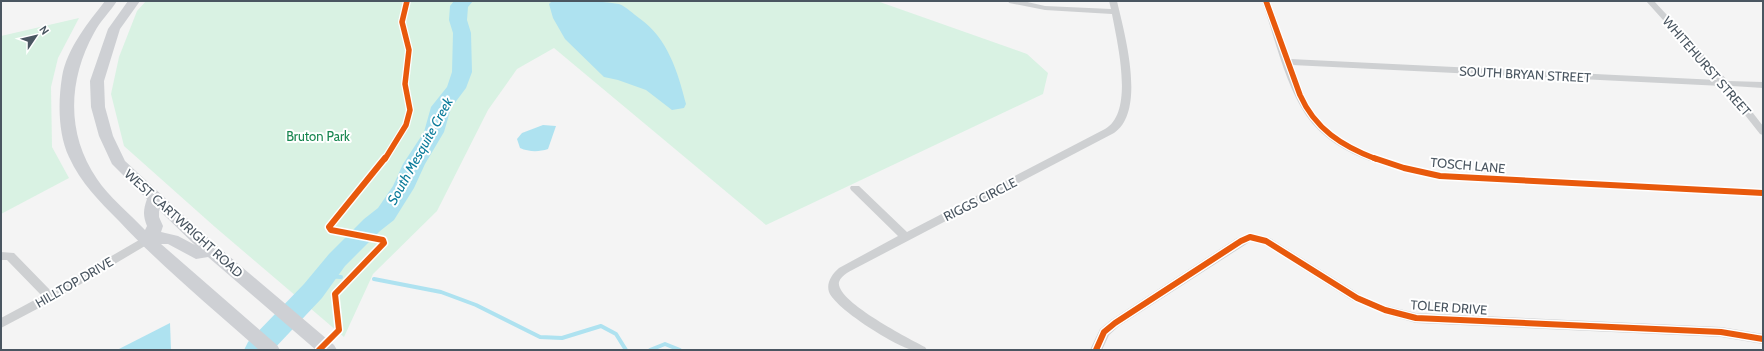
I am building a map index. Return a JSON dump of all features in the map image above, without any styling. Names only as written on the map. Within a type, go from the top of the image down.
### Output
[{"type":"main road","points":[[111,1],[88,31],[74,61],[69,76],[67,113],[70,134],[76,156],[92,184],[146,240],[271,350]]},
{"type":"main road","name":"WEST CARTWRIGHT ROAD","points":[[134,1],[114,30],[97,80],[98,107],[106,136],[119,164],[211,250],[328,350]]},
{"type":"main road","points":[[146,240],[154,230],[155,226],[151,217],[151,208],[155,199]]},
{"type":"main road","points":[[146,240],[157,237],[173,238],[196,253],[211,250]]},
{"type":"street","points":[[1012,1],[1045,8],[1115,12]]},
{"type":"street","name":"RIGGS CIRCLE","points":[[921,350],[904,342],[852,308],[836,294],[834,283],[838,276],[847,268],[1117,126],[1126,109],[1128,88],[1113,1]]},
{"type":"street","name":"TOSCH LANE","points":[[1266,1],[1305,107],[1326,132],[1346,145],[1379,161],[1398,167],[1440,176],[1763,193]]},
{"type":"street","name":"WHITEHURST STREET","points":[[1650,1],[1725,83],[1763,132]]},
{"type":"street","name":"SOUTH BRYAN STREET","points":[[1288,62],[1763,85]]},
{"type":"street","points":[[855,188],[906,237]]},
{"type":"street","name":"TOLER DRIVE","points":[[1096,350],[1104,332],[1115,323],[1250,238],[1266,241],[1372,305],[1416,318],[1721,332],[1763,339]]},
{"type":"street","name":"HILLTOP DRIVE","points":[[1,323],[50,297],[146,240]]},
{"type":"street","points":[[1,256],[10,256],[50,297]]},
{"type":"green space","name":"Bruton Park","points":[[146,1],[877,1],[1027,54],[1048,73],[1043,94],[766,225],[554,48],[517,69],[488,110],[437,211],[373,274],[344,337],[215,227],[124,146],[111,94],[119,57],[137,11]]},
{"type":"green space","points":[[79,18],[58,58],[51,87],[52,147],[69,178],[1,214],[1,36]]},
{"type":"water","points":[[552,1],[594,1],[619,4],[649,26],[665,46],[675,68],[686,104],[684,108],[672,110],[646,90],[618,80],[604,77],[565,39],[553,18],[549,4]]},
{"type":"water","points":[[543,125],[556,126],[548,149],[534,151],[520,148],[517,139],[522,133]]},
{"type":"water","points":[[170,323],[171,350],[117,350]]},
{"type":"waterway","name":"South Mesquite Creek","points":[[454,1],[459,6]]},
{"type":"waterway","name":"South Mesquite Creek","points":[[257,350],[313,291],[337,260],[372,225],[386,214],[403,188],[414,164],[434,132],[441,107],[456,88],[462,72],[462,33],[458,20],[459,6],[464,1]]},
{"type":"waterway","points":[[324,276],[341,277]]},
{"type":"waterway","points":[[374,279],[441,292],[476,305],[540,337],[562,338],[601,326],[616,334],[626,350]]},
{"type":"waterway","points":[[650,350],[665,344],[680,350]]},
{"type":"cycle path","points":[[319,350],[339,330],[335,294],[384,243],[383,240],[331,230],[329,227],[390,152],[406,125],[410,110],[405,84],[409,50],[402,22],[407,1]]},
{"type":"cycle path","points":[[1266,1],[1289,69],[1305,107],[1316,122],[1330,135],[1346,146],[1365,155],[1404,168],[1440,176],[1763,193]]},
{"type":"cycle path","points":[[1096,350],[1104,332],[1115,323],[1241,241],[1250,237],[1266,241],[1357,298],[1385,310],[1416,318],[1721,332],[1763,339]]}]
